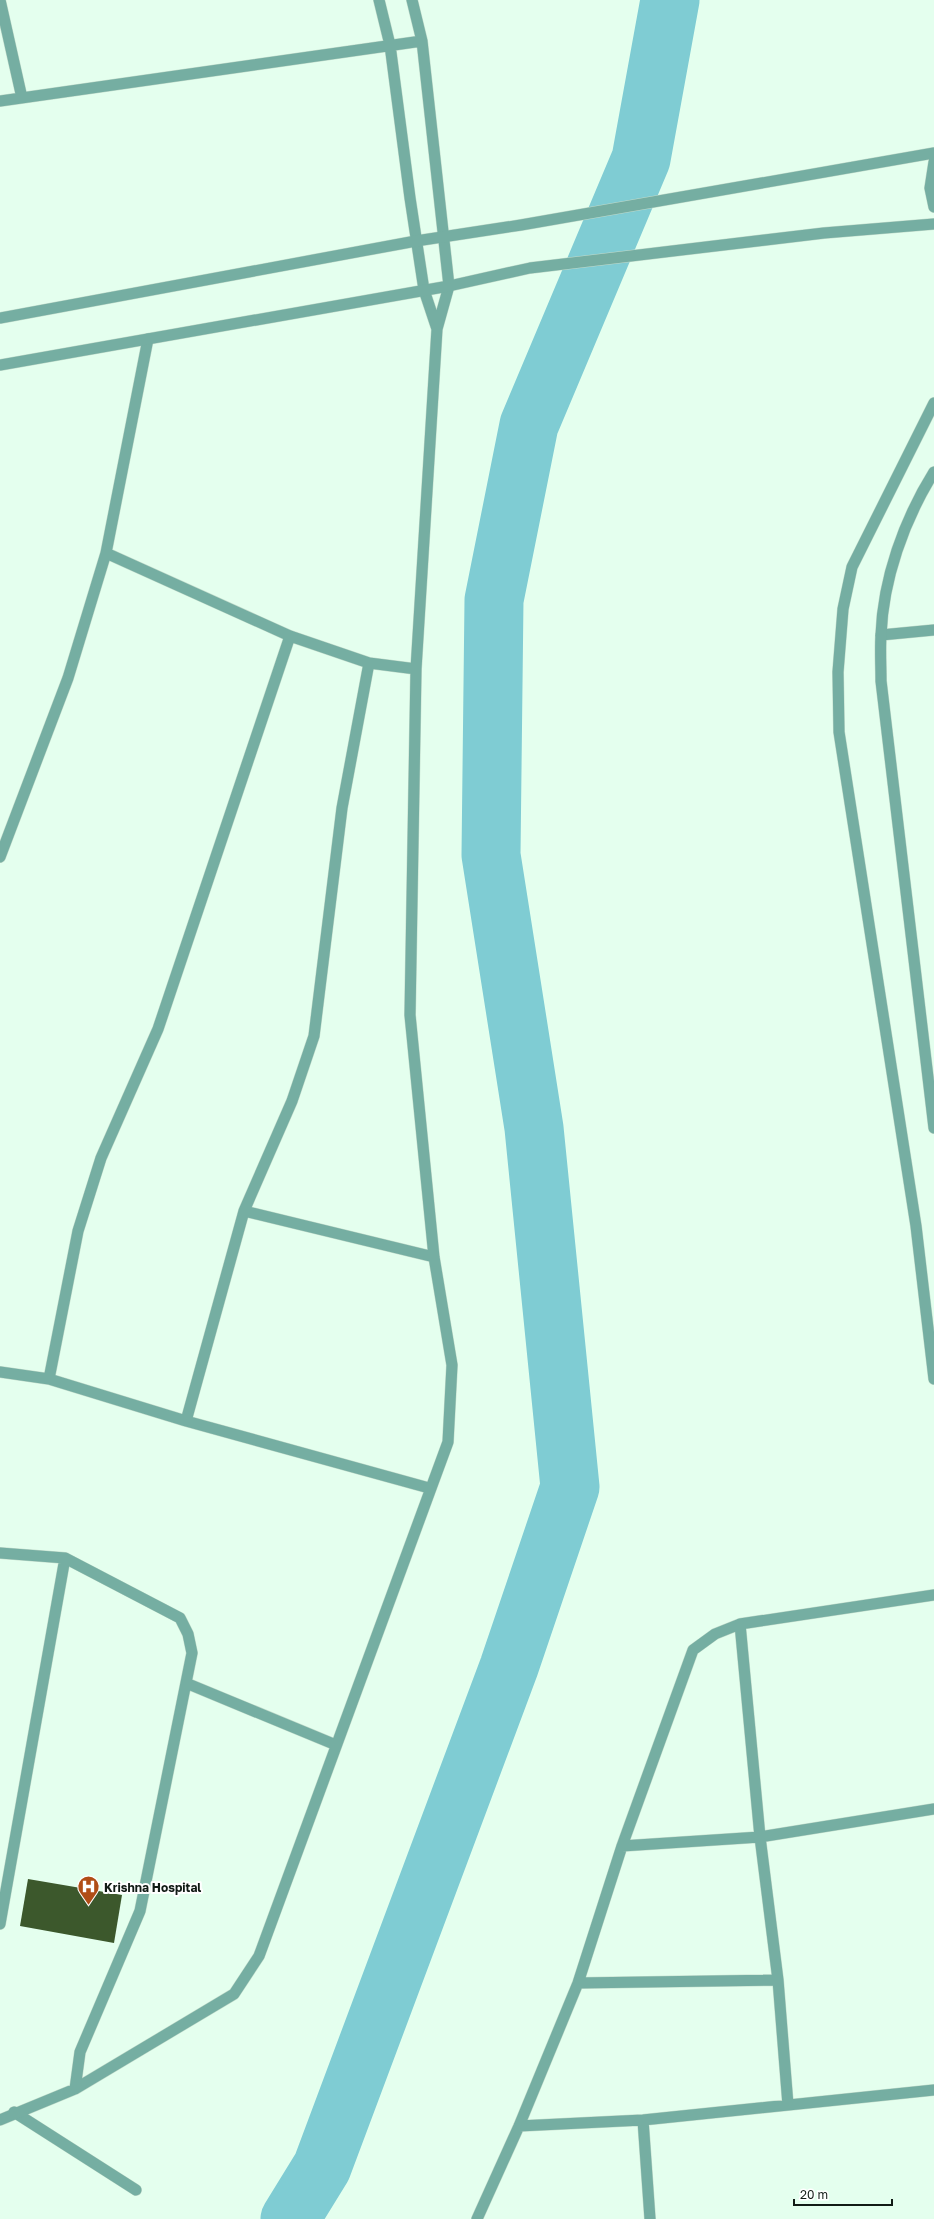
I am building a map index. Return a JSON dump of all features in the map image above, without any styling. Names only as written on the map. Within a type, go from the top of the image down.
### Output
[{"type":"street","points":[[0,0],[22,98]]},
{"type":"street","points":[[379,0],[390,45],[424,290],[437,329]]},
{"type":"street","points":[[0,2120],[14,2112],[75,2088],[234,1994],[259,1956],[429,1488],[448,1442],[452,1365],[434,1257],[410,1015],[416,669],[437,329],[449,286],[422,41],[412,0]]},
{"type":"street","points":[[0,101],[422,41]]},
{"type":"street","points":[[0,318],[416,241],[521,226],[934,153]]},
{"type":"street","points":[[934,162],[930,188],[934,207]]},
{"type":"street","points":[[0,365],[449,286],[530,268],[824,233],[934,224]]},
{"type":"street","points":[[0,857],[68,678],[106,553],[148,339]]},
{"type":"street","points":[[934,403],[852,567],[843,609],[838,672],[839,732],[916,1226],[934,1379]]},
{"type":"street","points":[[934,472],[920,494],[894,560],[886,598],[881,635],[882,689],[934,1128]]},
{"type":"street","points":[[106,553],[290,636],[369,662],[416,669]]},
{"type":"street","points":[[881,635],[934,630]]},
{"type":"street","points":[[49,1379],[78,1231],[101,1158],[158,1029],[290,636]]},
{"type":"street","points":[[186,1421],[244,1211],[292,1101],[314,1036],[342,808],[369,662]]},
{"type":"street","points":[[244,1211],[434,1257]]},
{"type":"street","points":[[0,1372],[49,1379],[186,1421],[429,1488]]},
{"type":"street","points":[[0,1553],[65,1558],[180,1618],[188,1634],[192,1653],[140,1911],[80,2052],[75,2088]]},
{"type":"street","points":[[0,1924],[65,1558]]},
{"type":"street","points":[[477,2219],[519,2126],[578,1983],[622,1846],[693,1650],[715,1634],[740,1624],[934,1595]]},
{"type":"street","points":[[740,1624],[760,1836],[778,1980],[788,2105]]},
{"type":"street","points":[[186,1683],[336,1745]]},
{"type":"street","points":[[622,1846],[760,1836],[934,1809]]},
{"type":"street","points":[[578,1983],[778,1980]]},
{"type":"street","points":[[519,2126],[643,2120],[934,2090]]},
{"type":"street","points":[[14,2112],[136,2190]]},
{"type":"street","points":[[643,2120],[650,2219]]},
{"type":"building","points":[[28,1879],[122,1895],[114,1943],[20,1926]]},
{"type":"waterway","points":[[290,2219],[322,2167],[509,1667],[570,1487],[534,1128],[491,855],[494,600],[529,425],[641,159],[670,0]]},
{"type":"place","name":"Krishna Hospital","points":[[89,1906]]}]
